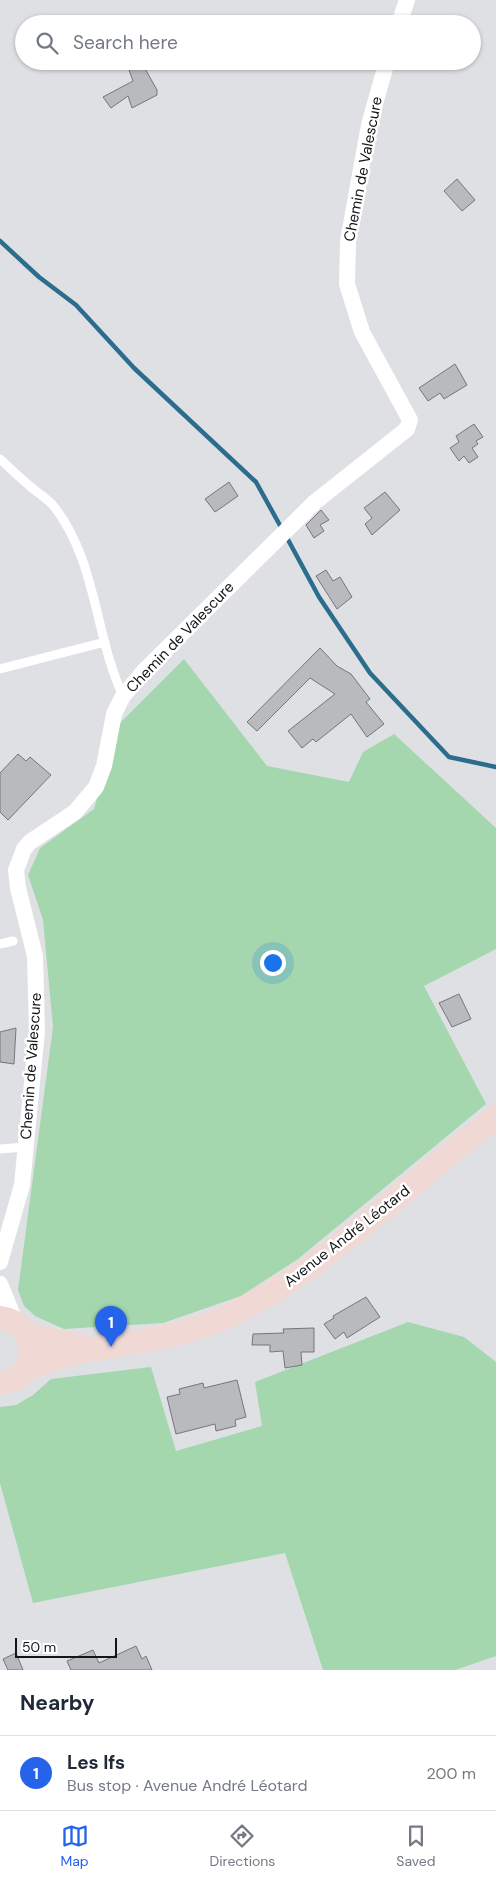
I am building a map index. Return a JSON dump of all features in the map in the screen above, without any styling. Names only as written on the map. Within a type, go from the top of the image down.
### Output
[{"type":"main road","name":"Avenue André Léotard","points":[[0,1383],[12,1380],[25,1370],[56,1357],[164,1338],[191,1330],[219,1320],[285,1286],[335,1249],[496,1116]]},
{"type":"main road","name":"Avenue André Léotard","points":[[14,1324],[56,1341],[95,1349]]},
{"type":"main road","points":[[14,1324],[31,1347],[29,1363],[25,1370]]},
{"type":"street","points":[[402,15],[407,0]]},
{"type":"street","name":"Chemin de Valescure","points":[[0,1262],[22,1185],[37,1031],[36,972],[33,942],[18,888],[16,870],[24,849],[30,842],[75,812],[96,787],[104,766],[111,723],[123,696],[195,618],[315,502],[407,429],[410,420],[362,332],[347,284],[348,240],[369,125],[384,70]]},
{"type":"street","points":[[0,1284],[14,1324]]},
{"type":"lane","points":[[0,459],[51,503],[63,521],[84,561],[104,642],[116,681],[123,696]]},
{"type":"lane","points":[[0,669],[104,642]]},
{"type":"lane","points":[[0,944],[13,941]]},
{"type":"lane","points":[[0,1149],[26,1148]]},
{"type":"green space","points":[[184,659],[267,766],[349,782],[363,752],[394,734],[496,828],[496,949],[424,986],[486,1104],[298,1259],[241,1296],[163,1323],[64,1329],[35,1316],[24,1306],[18,1290],[53,1027],[43,920],[28,875],[40,848],[94,809],[119,724]]},
{"type":"green space","points":[[408,1322],[464,1337],[496,1362],[496,1656],[455,1670],[323,1670],[285,1553],[33,1603],[0,1483],[0,1407],[16,1405],[33,1395],[51,1379],[151,1367],[176,1451],[262,1426],[255,1382]]},
{"type":"building","points":[[129,70],[146,70],[157,90],[157,95],[132,108],[128,96],[111,108],[103,97],[133,81]]},
{"type":"building","points":[[457,179],[475,200],[462,211],[444,191]]},
{"type":"building","points":[[455,364],[467,385],[444,399],[440,393],[428,401],[419,388]]},
{"type":"building","points":[[474,424],[483,437],[476,441],[478,444],[472,448],[478,457],[469,463],[464,456],[459,461],[450,448],[459,442],[456,436]]},
{"type":"building","points":[[229,482],[238,496],[215,512],[205,499]]},
{"type":"building","points":[[385,492],[400,510],[372,535],[365,524],[372,518],[364,508]]},
{"type":"building","points":[[321,510],[329,520],[320,525],[324,531],[314,538],[306,525]]},
{"type":"building","points":[[326,570],[333,581],[340,577],[352,597],[337,609],[316,576]]},
{"type":"building","points":[[320,648],[337,666],[351,674],[370,699],[366,702],[384,724],[367,737],[351,714],[316,742],[313,739],[302,748],[288,731],[335,694],[310,678],[257,731],[247,722]]},
{"type":"building","points":[[18,754],[26,761],[30,757],[51,775],[8,820],[0,812],[0,773]]},
{"type":"building","points":[[459,994],[471,1019],[452,1027],[439,1003]]},
{"type":"building","points":[[16,1028],[14,1064],[0,1062],[0,1032]]},
{"type":"building","points":[[366,1297],[380,1317],[347,1338],[344,1332],[335,1339],[324,1324],[334,1318],[333,1316]]},
{"type":"building","points":[[314,1328],[314,1352],[301,1352],[302,1365],[285,1368],[283,1351],[270,1352],[270,1345],[252,1345],[253,1334],[284,1333],[283,1329]]},
{"type":"building","points":[[237,1380],[246,1417],[235,1420],[236,1426],[216,1431],[215,1424],[176,1434],[167,1397],[180,1394],[179,1389],[203,1383],[204,1388]]},
{"type":"building","points":[[136,1646],[142,1659],[146,1656],[152,1670],[71,1670],[67,1661],[93,1650],[99,1663]]},
{"type":"building","points":[[16,1653],[23,1670],[8,1670],[3,1659]]},
{"type":"waterway","points":[[0,241],[39,277],[76,305],[134,368],[256,482],[282,529]]},
{"type":"waterway","points":[[286,536],[319,597],[370,673],[449,757],[496,767]]},
{"type":"place","name":"Les Ifs","points":[[111,1347]]}]
